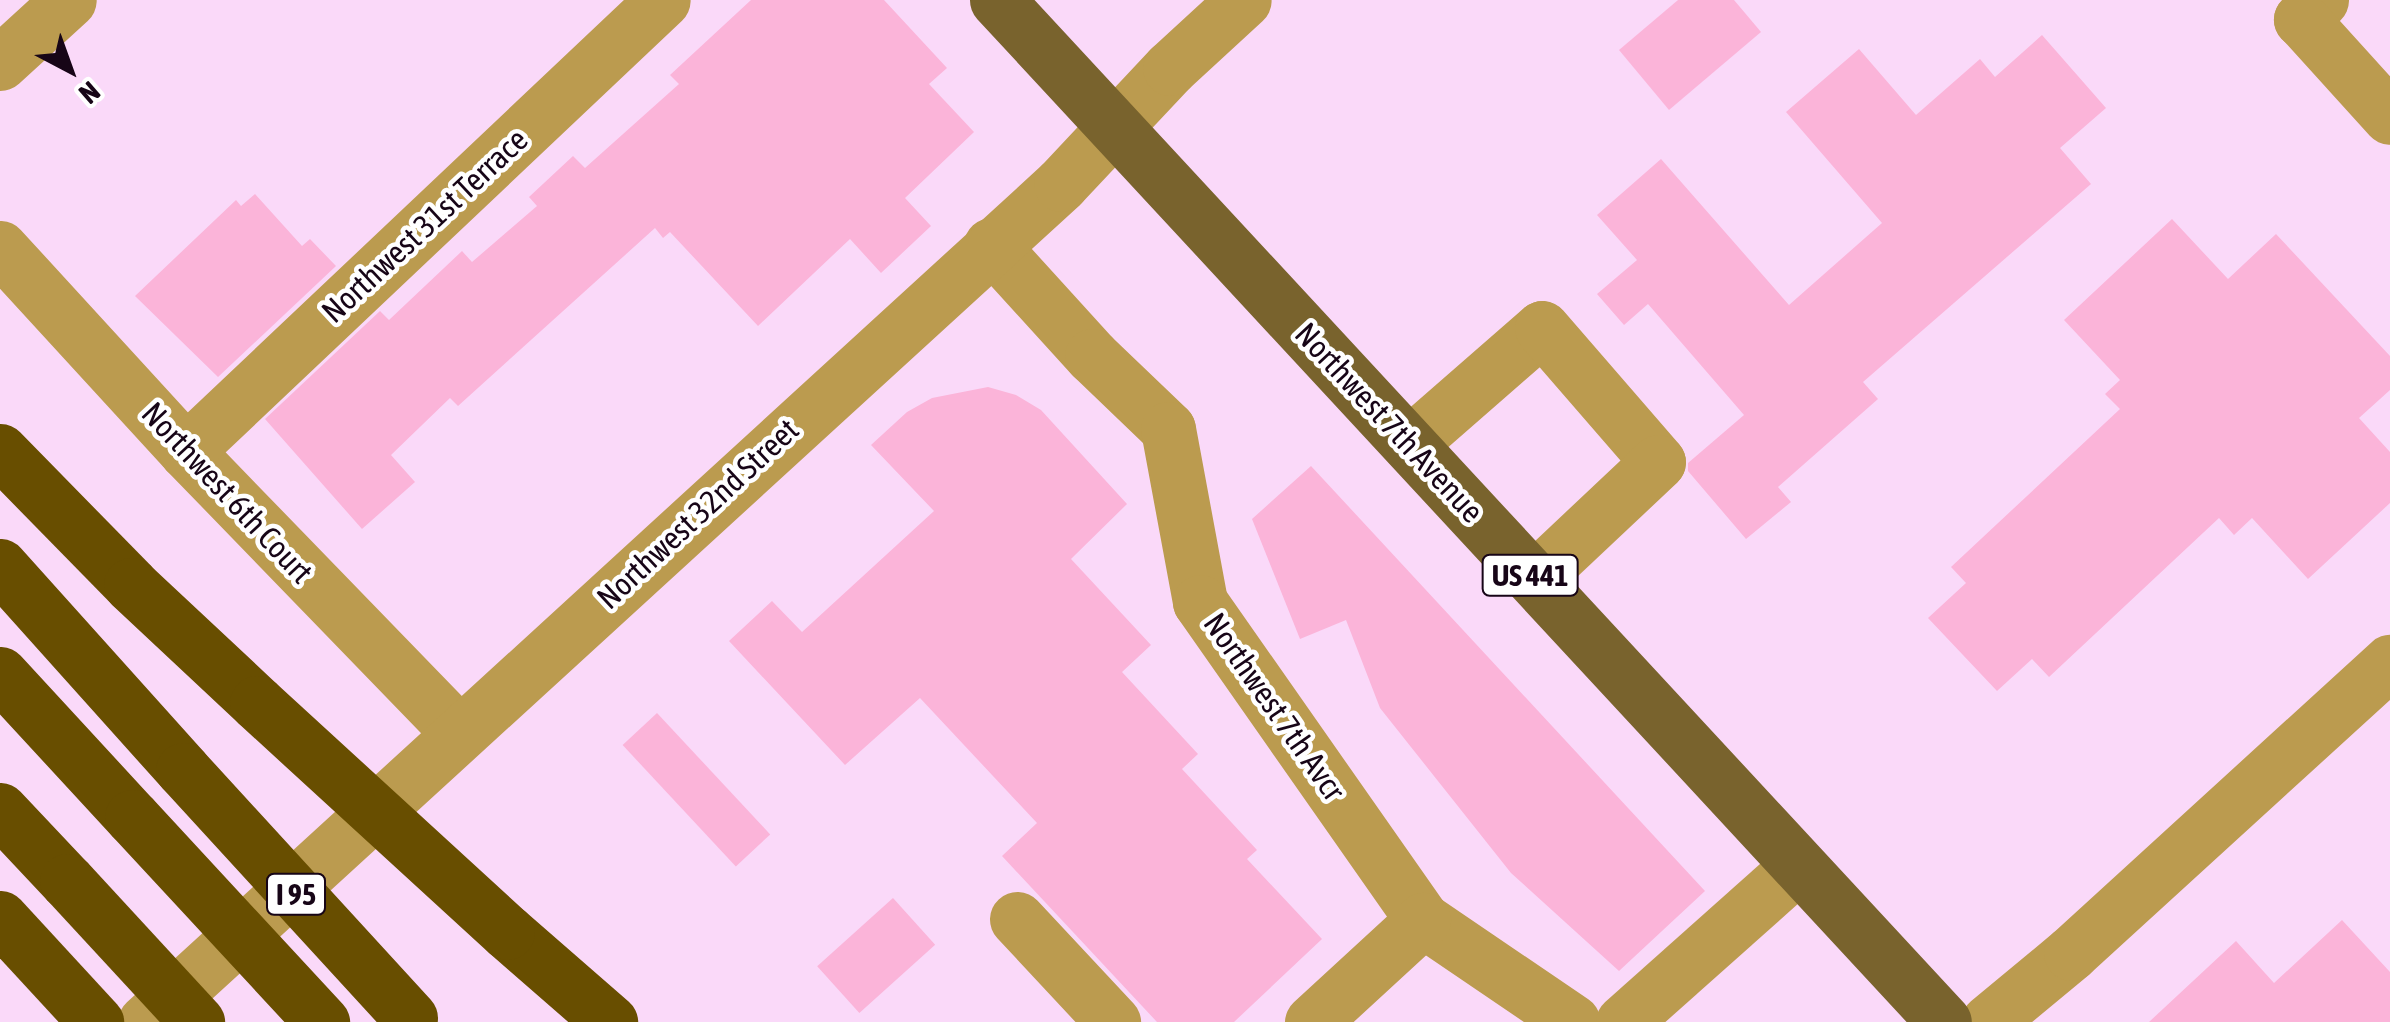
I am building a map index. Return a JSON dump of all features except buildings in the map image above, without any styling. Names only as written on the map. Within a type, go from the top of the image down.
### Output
[{"type":"highway","points":[[0,451],[131,585],[257,703],[610,1022]]},
{"type":"highway","name":"I 95","points":[[0,566],[412,1020]]},
{"type":"highway","points":[[0,674],[322,1022]]},
{"type":"highway","points":[[0,810],[196,1022]]},
{"type":"highway","points":[[6,924],[96,1022]]},
{"type":"main road","name":"Northwest 7th Avenue","points":[[996,0],[1944,1022]]},
{"type":"street","points":[[0,62],[69,0]]},
{"type":"street","name":"Northwest 31st Terrace","points":[[186,451],[663,0]]},
{"type":"street","name":"Northwest 32nd Street","points":[[145,1022],[1061,184],[1170,68],[1244,0]]},
{"type":"street","points":[[2321,0],[2301,19],[2390,116]]},
{"type":"street","name":"Northwest 7th Avcr","points":[[991,245],[1092,356],[1168,430],[1200,602],[1423,920]]},
{"type":"street","name":"Northwest 6th Court","points":[[0,248],[186,451],[459,734]]},
{"type":"street","points":[[1409,444],[1542,328],[1658,462],[1534,579]]},
{"type":"street","points":[[1988,1022],[2071,954],[2390,662]]},
{"type":"street","points":[[1622,1022],[1798,866]]},
{"type":"street","points":[[1017,919],[1114,1022]]},
{"type":"street","points":[[1312,1022],[1423,920],[1573,1022]]}]
